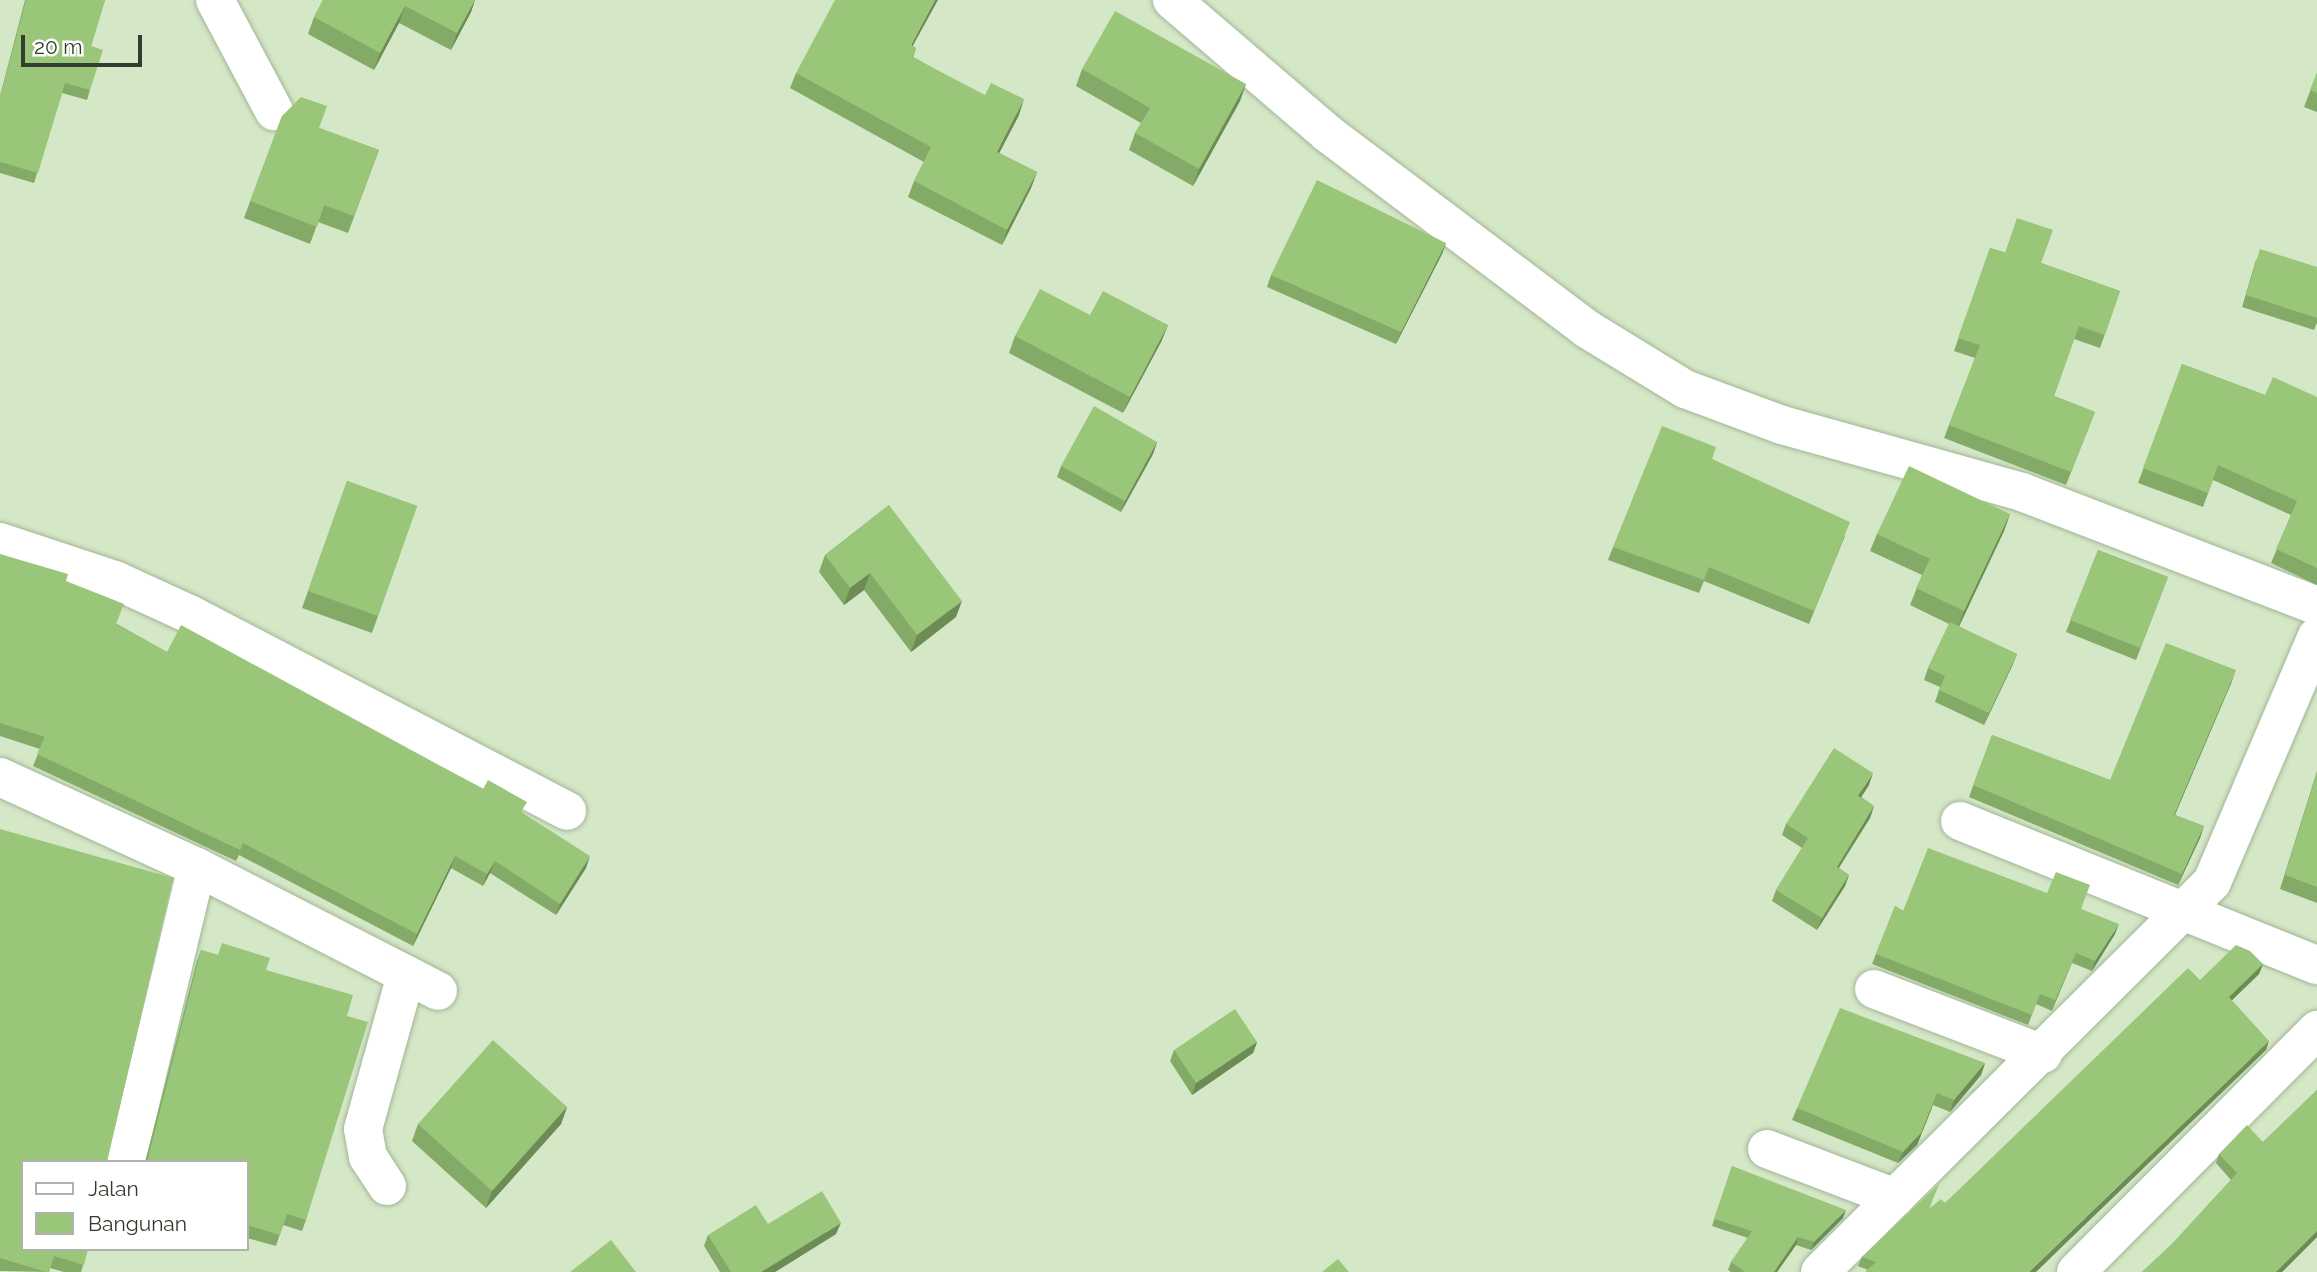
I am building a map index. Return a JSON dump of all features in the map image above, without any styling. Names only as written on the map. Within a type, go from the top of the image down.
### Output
[{"type":"street","points":[[215,0],[274,111]]},
{"type":"street","points":[[1172,0],[1348,149],[1587,330],[1685,389],[1782,425],[2022,492],[2317,606]]},
{"type":"street","points":[[0,542],[115,580],[191,615],[568,811]]},
{"type":"street","points":[[1820,1272],[2186,913],[2213,882],[2234,841],[2317,636]]},
{"type":"street","points":[[0,778],[197,867],[422,983],[363,1129],[368,1157],[387,1186]]},
{"type":"street","points":[[1960,821],[2317,965]]},
{"type":"street","points":[[126,1160],[197,867]]},
{"type":"street","points":[[1874,989],[2043,1054]]},
{"type":"street","points":[[2076,1272],[2317,1030]]},
{"type":"street","points":[[1766,1149],[1895,1198]]},
{"type":"building","points":[[26,0],[105,0],[91,46],[103,50],[90,90],[65,83],[38,173],[0,162],[0,98]]},
{"type":"building","points":[[323,0],[475,0],[457,33],[405,6],[380,53],[314,17]]},
{"type":"building","points":[[835,0],[935,0],[911,45],[916,48],[912,57],[985,95],[991,83],[1024,99],[997,152],[1037,172],[1007,230],[914,181],[931,147],[796,73]]},
{"type":"building","points":[[1115,11],[1246,84],[1199,169],[1135,133],[1150,108],[1082,69]]},
{"type":"building","points":[[2317,73],[2317,93],[2310,90]]},
{"type":"building","points":[[301,97],[327,106],[319,128],[379,150],[354,216],[324,205],[317,227],[250,201],[282,116]]},
{"type":"building","points":[[1317,180],[1446,243],[1401,332],[1271,275]]},
{"type":"building","points":[[2017,218],[2053,230],[2041,263],[2120,291],[2105,335],[2079,326],[2054,396],[2095,412],[2071,472],[1949,425],[1980,345],[1958,338],[1990,248],[2005,253]]},
{"type":"building","points":[[2260,249],[2317,267],[2317,318],[2246,295]]},
{"type":"building","points":[[1040,289],[1090,315],[1103,291],[1168,325],[1130,397],[1015,336]]},
{"type":"building","points":[[2182,364],[2265,395],[2273,377],[2317,397],[2317,568],[2276,549],[2297,501],[2218,465],[2208,493],[2143,468]]},
{"type":"building","points":[[1094,406],[1157,442],[1125,501],[1061,466]]},
{"type":"building","points":[[1662,426],[1716,447],[1712,459],[1850,522],[1814,611],[1709,567],[1704,580],[1613,547]]},
{"type":"building","points":[[1909,466],[2010,514],[1964,611],[1916,588],[1930,559],[1877,534]]},
{"type":"building","points":[[347,481],[417,506],[378,616],[308,591]]},
{"type":"building","points":[[889,505],[962,601],[917,635],[870,573],[850,588],[825,555]]},
{"type":"building","points":[[2098,550],[2168,577],[2140,648],[2070,620]]},
{"type":"building","points":[[0,554],[68,574],[66,581],[124,604],[116,624],[167,652],[181,625],[483,789],[488,780],[527,802],[521,812],[590,856],[560,904],[495,861],[487,874],[455,856],[417,934],[243,843],[240,850],[37,754],[45,737],[0,723]]},
{"type":"building","points":[[1950,622],[2017,654],[1989,713],[1939,690],[1945,676],[1928,668]]},
{"type":"building","points":[[2166,643],[2236,670],[2174,815],[2204,826],[2182,874],[1973,785],[1992,735],[2110,780]]},
{"type":"building","points":[[1834,748],[1873,773],[1858,796],[1874,806],[1837,867],[1849,875],[1822,918],[1776,890],[1808,838],[1786,824]]},
{"type":"building","points":[[2317,773],[2317,887],[2285,875]]},
{"type":"building","points":[[0,829],[173,878],[107,1160],[21,1160],[21,1251],[88,1251],[84,1265],[54,1256],[49,1272],[46,1272],[0,1258]]},
{"type":"building","points":[[1928,848],[2047,893],[2056,872],[2090,885],[2081,909],[2119,924],[2095,961],[2076,953],[2055,1000],[2040,994],[2032,1015],[1876,954],[1895,906],[1903,911]]},
{"type":"building","points":[[222,943],[270,958],[266,970],[353,995],[347,1016],[368,1022],[306,1220],[287,1214],[280,1235],[248,1225],[248,1160],[148,1160],[201,950],[218,955]]},
{"type":"building","points":[[2236,945],[2250,951],[2263,964],[2229,997],[2269,1041],[2029,1272],[1865,1272],[1876,1262],[1862,1257],[1939,1184],[1929,1209],[1941,1199],[1945,1203],[2188,968],[2200,980]]},
{"type":"building","points":[[1840,1008],[1985,1063],[1954,1100],[1937,1093],[1921,1133],[1903,1152],[1797,1108]]},
{"type":"building","points":[[1235,1009],[1257,1042],[1196,1083],[1174,1050]]},
{"type":"building","points":[[493,1040],[567,1107],[492,1191],[418,1124]]},
{"type":"building","points":[[2317,1090],[2317,1231],[2276,1272],[2142,1272],[2172,1244],[2237,1173],[2219,1154],[2247,1125],[2263,1142]]},
{"type":"building","points":[[1732,1166],[1846,1210],[1814,1242],[1798,1237],[1774,1272],[1745,1272],[1731,1262],[1752,1231],[1714,1219]]},
{"type":"building","points":[[822,1191],[841,1223],[761,1272],[731,1272],[708,1235],[756,1205],[768,1224]]},
{"type":"building","points":[[611,1240],[636,1272],[570,1272]]},
{"type":"building","points":[[1338,1259],[1349,1272],[1322,1272]]}]
